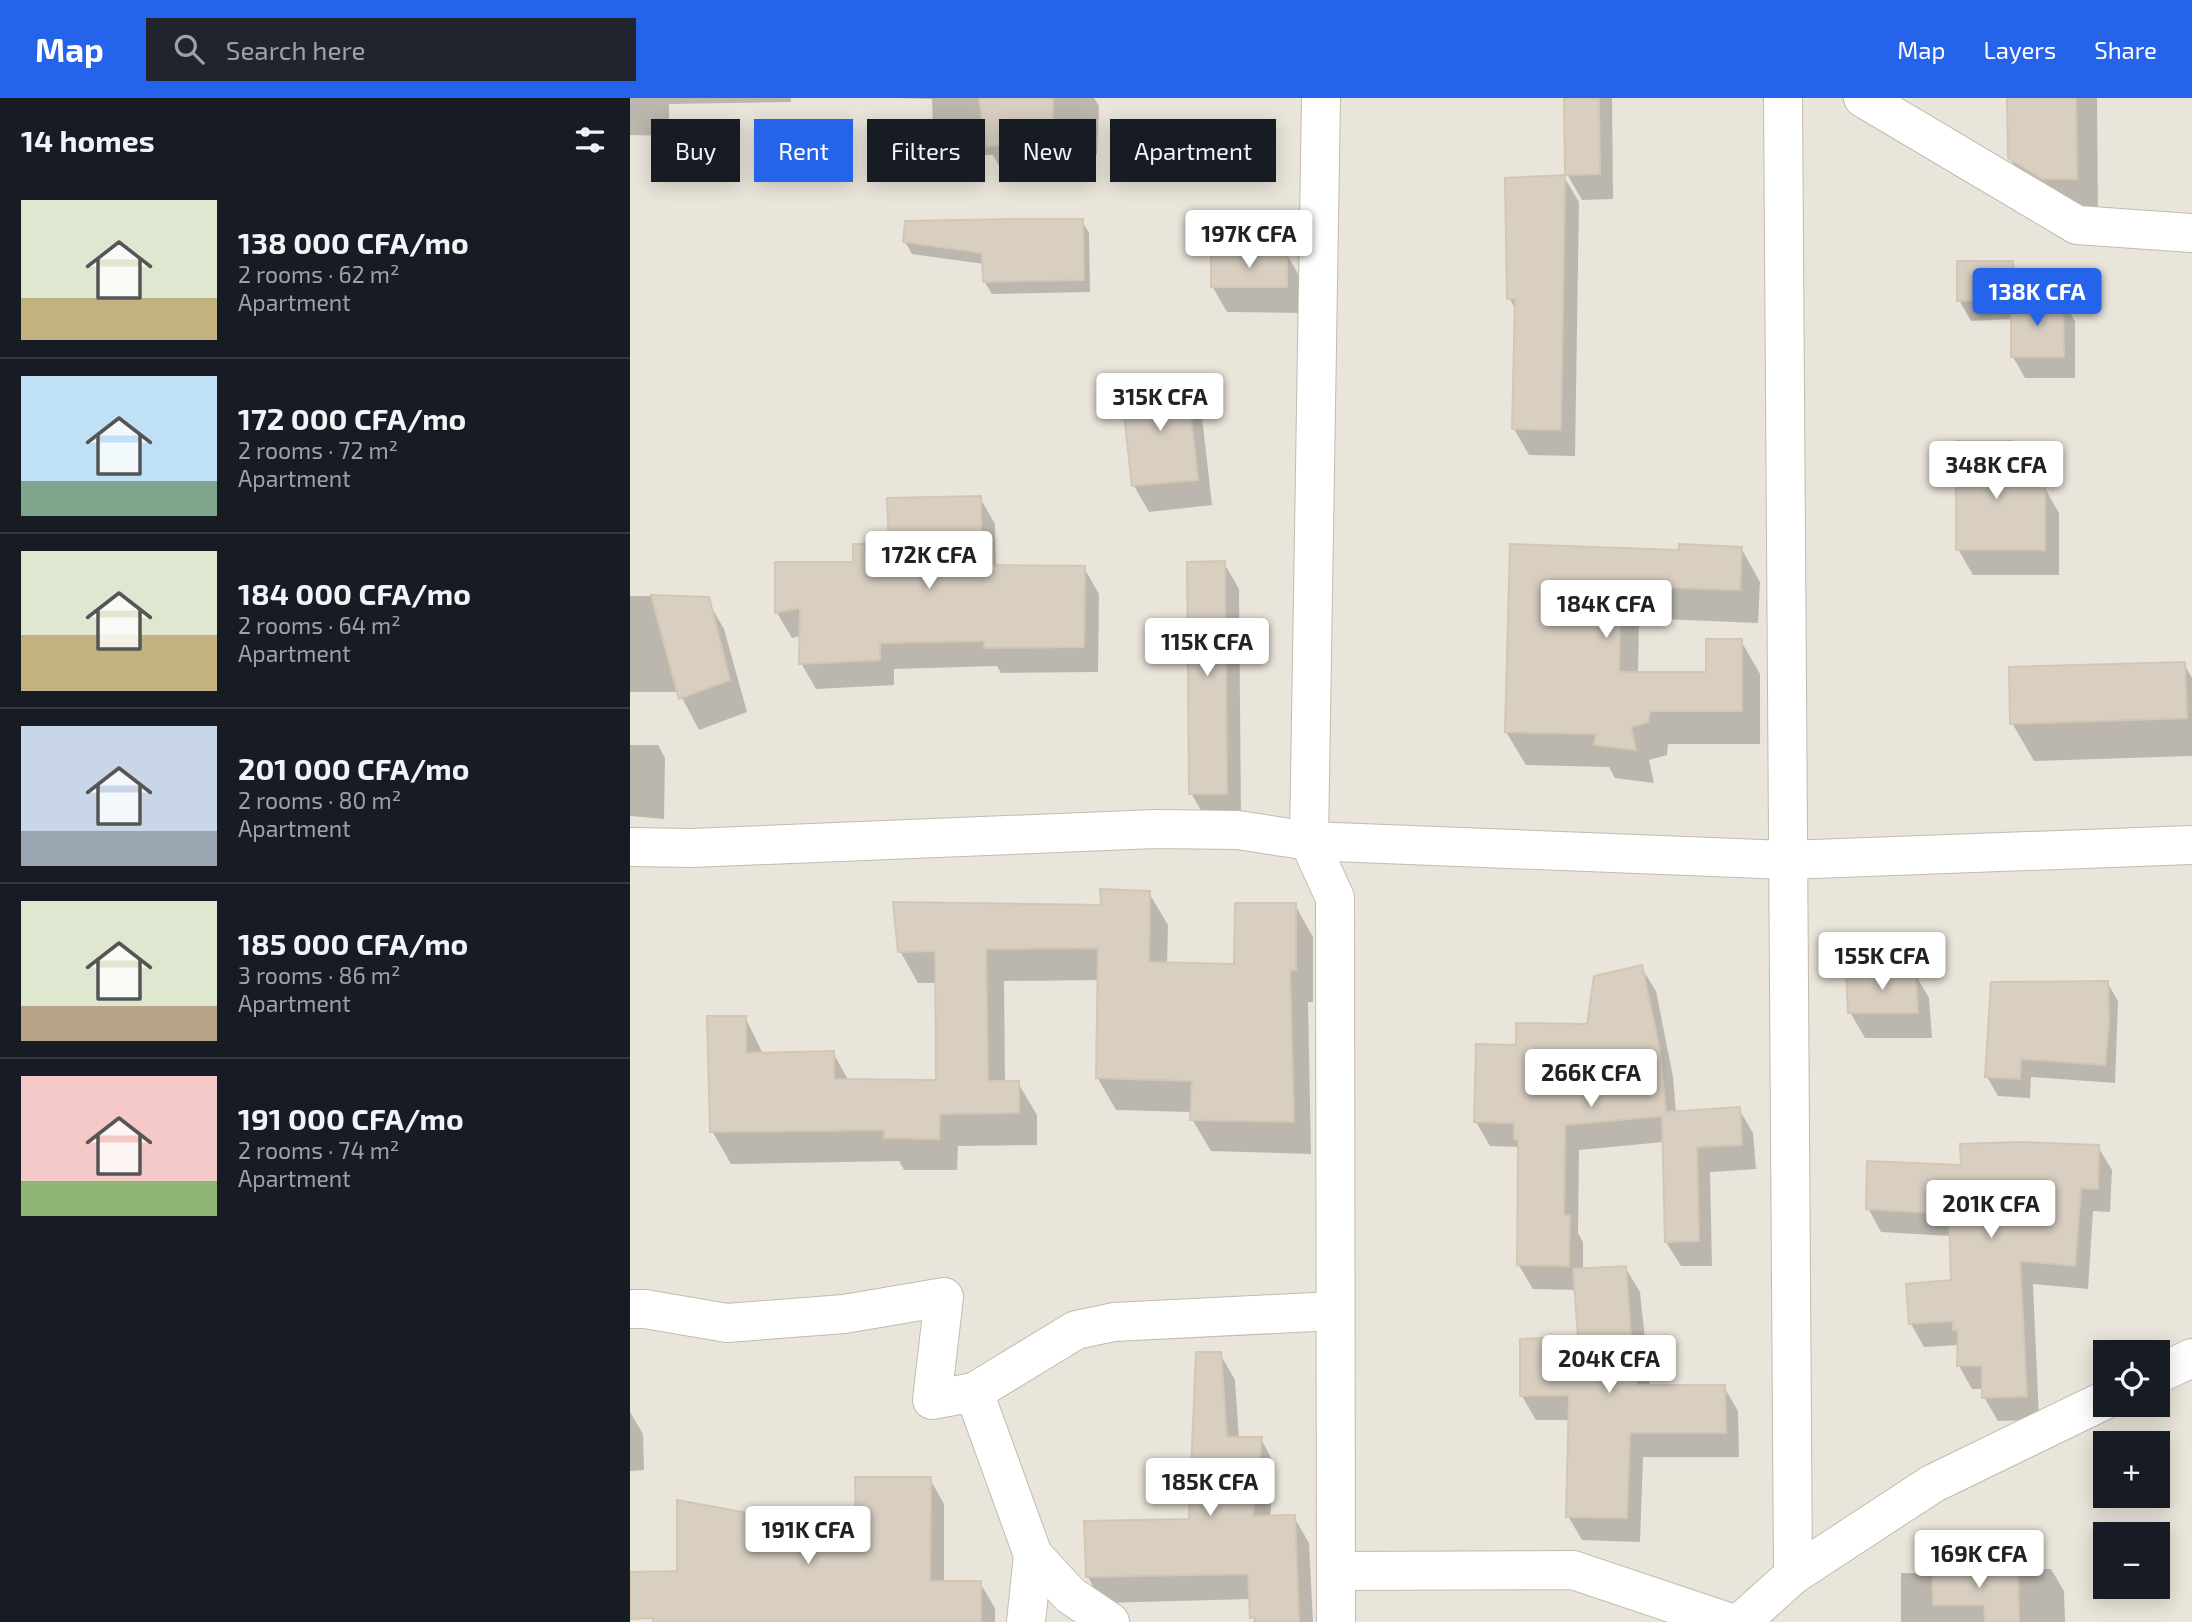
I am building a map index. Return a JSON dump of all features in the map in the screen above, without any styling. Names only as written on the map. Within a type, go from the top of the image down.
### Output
[{"type":"street","points":[[1321,98],[1309,841],[1335,898],[1336,1622]]},
{"type":"street","points":[[1783,98],[1793,1575]]},
{"type":"street","points":[[1863,98],[2077,225],[2192,233]]},
{"type":"street","points":[[630,847],[692,848],[1155,829],[1238,830],[1309,841],[1787,860],[2192,845]]},
{"type":"street","points":[[630,1309],[645,1309],[727,1324],[844,1314],[944,1297],[932,1400],[974,1392],[1076,1329],[1114,1322],[1334,1311]]},
{"type":"street","points":[[2170,1368],[2192,1358]]},
{"type":"street","points":[[974,1392],[1033,1555],[1070,1595],[1110,1622]]},
{"type":"street","points":[[1741,1622],[1793,1575],[1932,1484],[2093,1406]]},
{"type":"street","points":[[1027,1622],[1033,1555]]},
{"type":"street","points":[[1336,1571],[1573,1570],[1728,1622]]},
{"type":"shaded area","points":[[630,98],[2192,98],[2192,1622],[630,1622]]},
{"type":"building","points":[[979,98],[1053,98],[1053,119],[999,119],[999,145],[986,146],[985,119],[982,119]]},
{"type":"building","points":[[1564,98],[1599,98],[1600,174],[1565,175]]},
{"type":"building","points":[[2007,98],[2076,98],[2077,179],[2042,179],[2008,158]]},
{"type":"building","points":[[1565,175],[1561,430],[1512,429],[1515,299],[1507,299],[1505,178]]},
{"type":"building","points":[[1083,219],[1084,280],[983,282],[982,253],[903,242],[905,221]]},
{"type":"building","points":[[1211,252],[1287,252],[1287,287],[1211,287]]},
{"type":"building","points":[[1957,261],[2013,261],[2011,299],[1957,301]]},
{"type":"building","points":[[2063,298],[2064,357],[2011,357],[2011,299]]},
{"type":"building","points":[[1187,380],[1198,480],[1132,486],[1121,388]]},
{"type":"building","points":[[1956,441],[2012,441],[2012,485],[2045,485],[2045,550],[1956,550]]},
{"type":"building","points":[[981,496],[982,565],[1085,566],[1084,647],[984,648],[984,641],[880,643],[880,660],[799,664],[800,608],[775,613],[775,562],[853,562],[853,544],[889,544],[887,498]]},
{"type":"building","points":[[1510,544],[1679,550],[1679,544],[1742,547],[1740,590],[1621,586],[1619,672],[1706,672],[1706,639],[1742,639],[1742,711],[1650,711],[1648,722],[1631,727],[1636,750],[1594,745],[1596,734],[1505,732]]},
{"type":"building","points":[[1225,561],[1227,794],[1189,794],[1187,562]]},
{"type":"building","points":[[651,595],[709,597],[730,680],[679,699]]},
{"type":"building","points":[[2185,662],[2187,718],[2010,724],[2009,667]]},
{"type":"building","points":[[1100,889],[1150,891],[1149,962],[1234,964],[1235,903],[1296,903],[1296,970],[1290,970],[1294,1122],[1190,1120],[1192,1081],[1096,1078],[1098,948],[986,949],[988,1081],[1019,1081],[1019,1113],[940,1114],[939,1139],[884,1138],[884,1130],[710,1132],[707,1016],[746,1016],[746,1053],[834,1051],[834,1079],[936,1080],[935,951],[898,952],[893,902],[1101,905]]},
{"type":"building","points":[[1642,965],[1660,1051],[1666,1112],[1740,1107],[1742,1145],[1697,1147],[1699,1241],[1665,1242],[1662,1116],[1565,1125],[1564,1215],[1570,1215],[1569,1266],[1517,1265],[1518,1140],[1514,1139],[1514,1123],[1474,1122],[1476,1044],[1516,1045],[1516,1023],[1587,1024],[1594,976]]},
{"type":"building","points":[[1915,970],[1918,1013],[1848,1013],[1846,973]]},
{"type":"building","points":[[2108,981],[2109,1023],[2105,1065],[2021,1059],[2020,1079],[1985,1077],[1991,982]]},
{"type":"building","points":[[2020,1142],[2099,1145],[2098,1189],[2081,1188],[2075,1266],[2020,1261],[2027,1396],[1982,1398],[1982,1366],[1957,1366],[1958,1330],[1953,1330],[1953,1321],[1909,1324],[1906,1284],[1951,1280],[1949,1214],[1866,1209],[1867,1161],[1961,1165],[1960,1144]]},
{"type":"building","points":[[1626,1266],[1631,1336],[1636,1336],[1637,1385],[1725,1385],[1726,1433],[1630,1433],[1627,1518],[1566,1517],[1569,1395],[1520,1396],[1520,1339],[1578,1337],[1573,1269]]},
{"type":"building","points":[[1196,1352],[1221,1352],[1227,1437],[1262,1437],[1253,1516],[1295,1515],[1299,1622],[1256,1622],[1255,1617],[1250,1618],[1248,1574],[1086,1577],[1084,1521],[1189,1519]]},
{"type":"building","points":[[855,1477],[931,1477],[930,1581],[981,1581],[981,1622],[653,1622],[653,1618],[630,1619],[630,1572],[677,1571],[677,1500],[856,1533]]},
{"type":"building","points":[[1932,1567],[2018,1567],[2019,1622],[1985,1622],[1984,1605],[1933,1605]]}]
